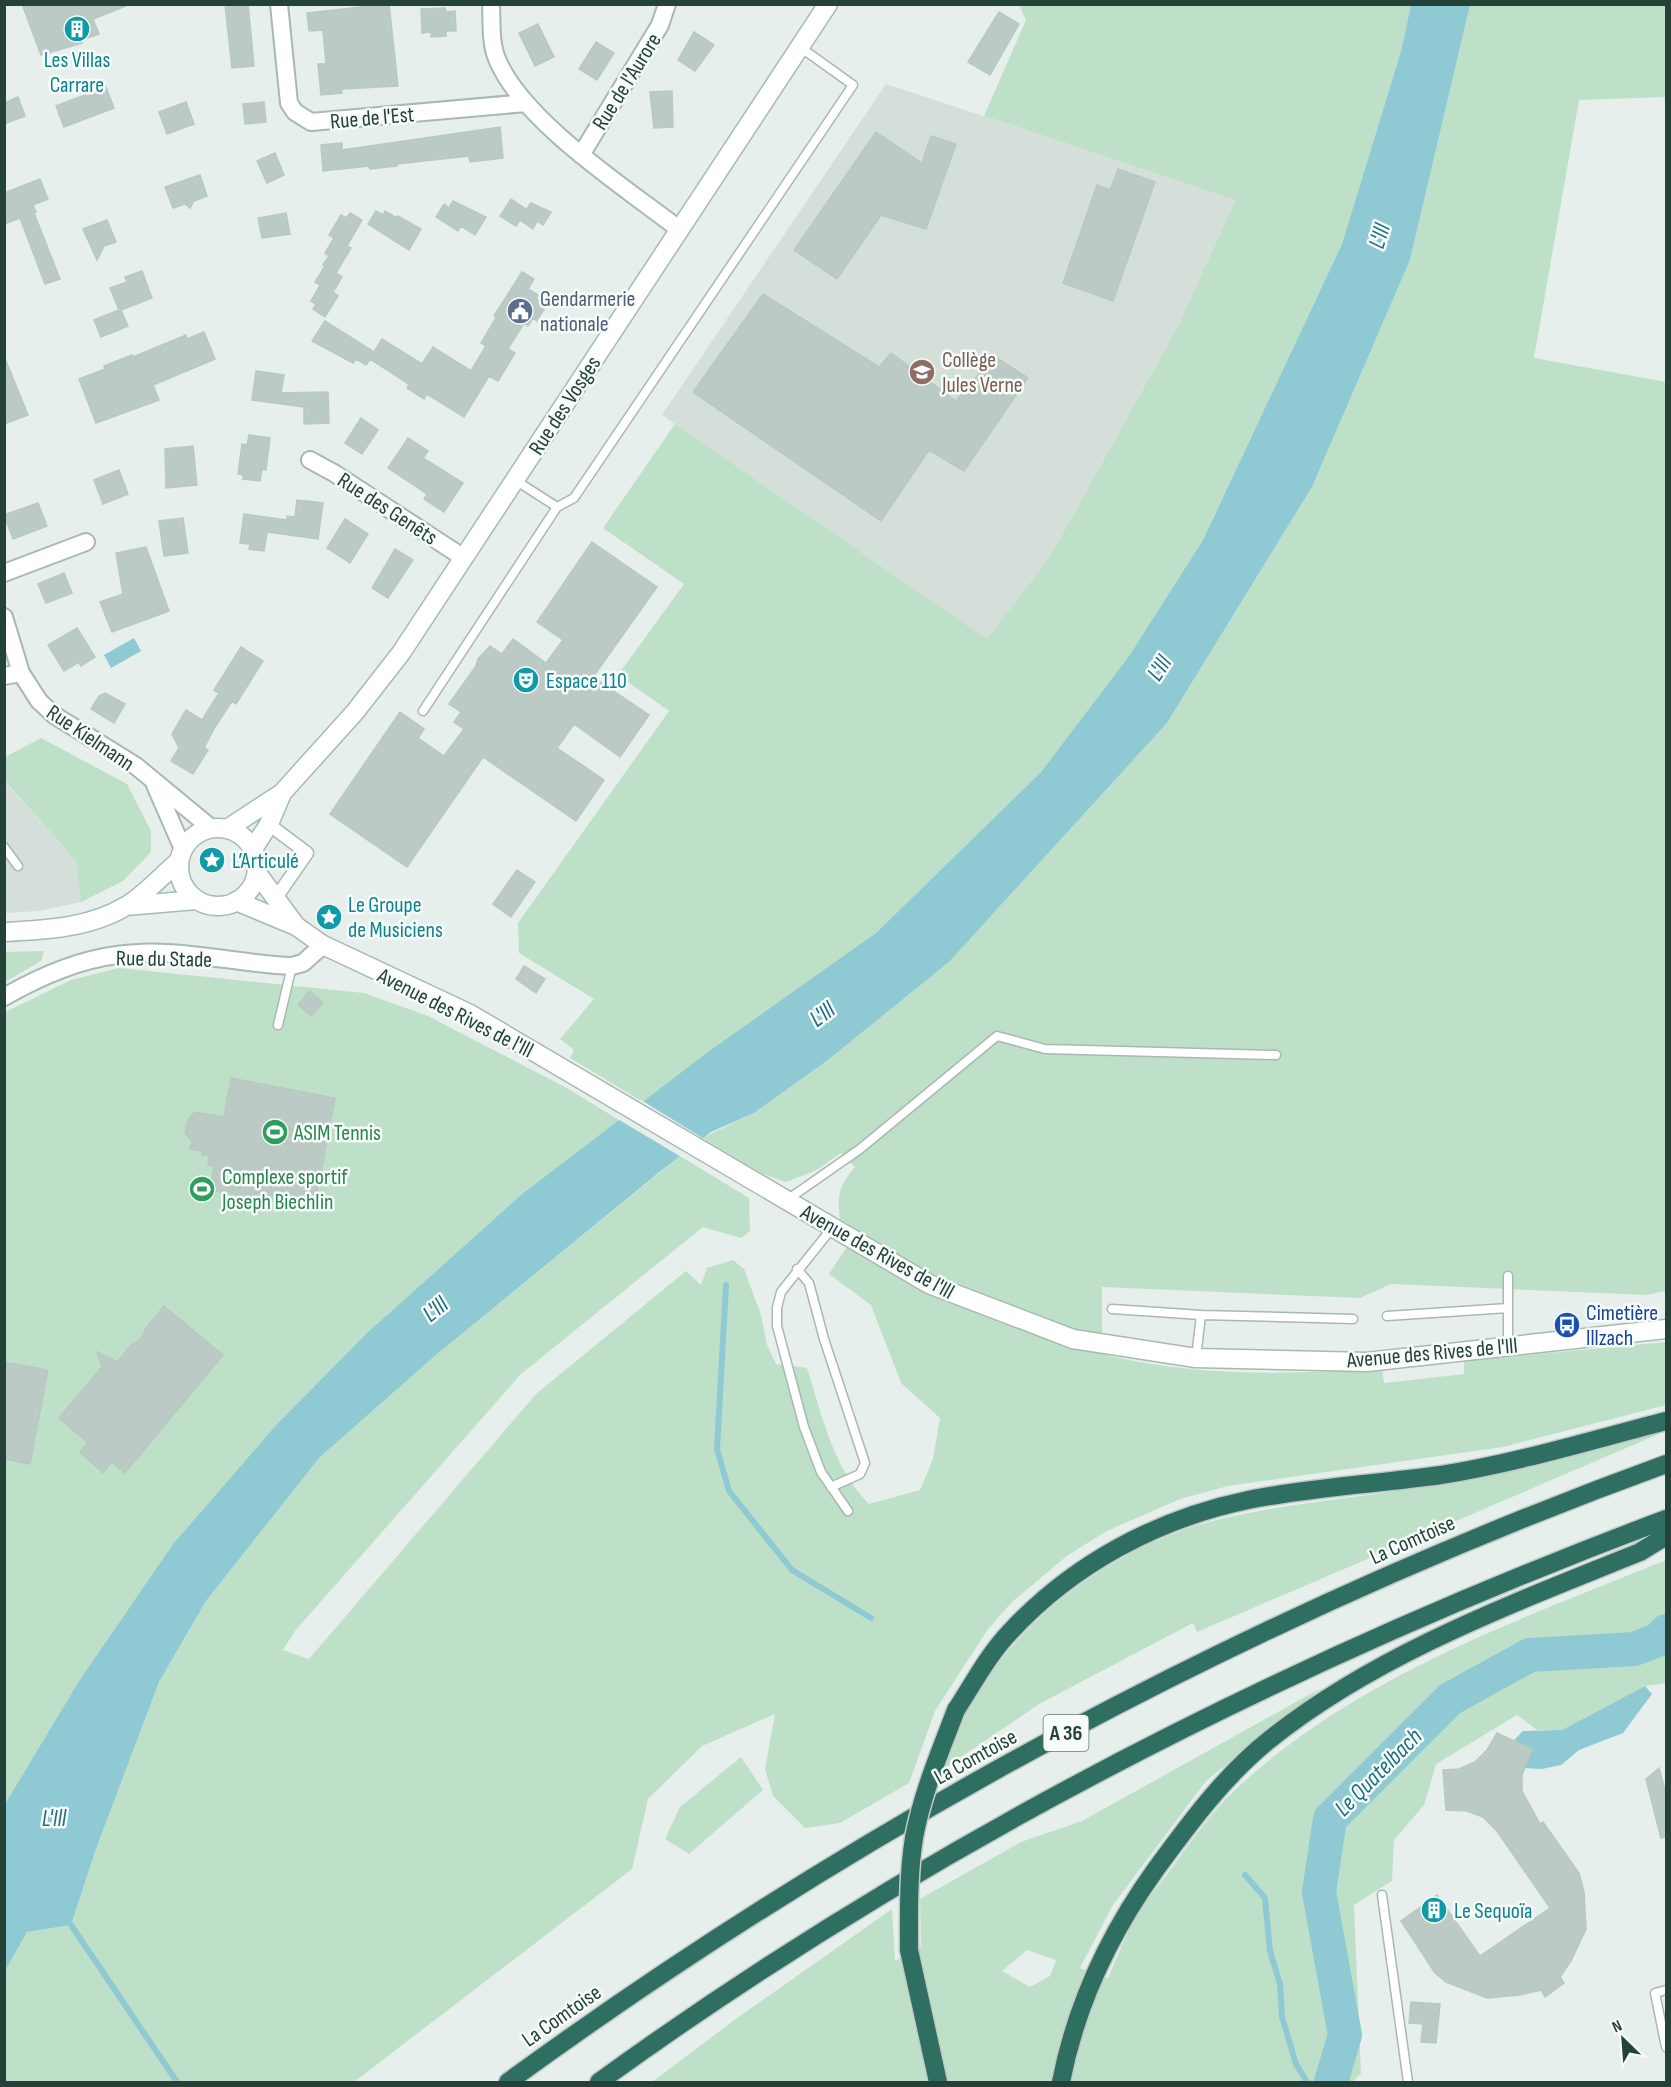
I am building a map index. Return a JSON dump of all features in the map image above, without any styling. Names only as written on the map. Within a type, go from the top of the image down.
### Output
[{"type":"highway","points":[[938,2082],[919,2004],[909,1950],[909,1892],[914,1838],[929,1780],[956,1710],[989,1658],[1009,1632],[1056,1589],[1101,1557],[1165,1525],[1248,1500],[1479,1468],[1666,1421]]},
{"type":"highway","name":"La Comtoise","points":[[508,2082],[595,2019],[781,1897],[967,1787],[1130,1697],[1454,1545],[1666,1464]]},
{"type":"highway","name":"A 36","points":[[599,2082],[804,1942],[986,1833],[1116,1762],[1258,1692],[1467,1597],[1666,1519]]},
{"type":"highway","points":[[1061,2082],[1086,1997],[1127,1910],[1178,1838],[1229,1778],[1269,1740],[1332,1696],[1462,1625],[1640,1552],[1666,1536]]},
{"type":"street","name":"Rue de l'Est","points":[[279,4],[289,103],[295,112],[311,122],[526,103]]},
{"type":"street","points":[[491,4],[492,39],[496,57],[504,76],[526,103],[581,155],[680,230]]},
{"type":"street","name":"Rue de l'Aurore","points":[[581,155],[660,25],[667,4]]},
{"type":"street","name":"Rue des Vosges","points":[[126,906],[181,855],[199,832],[219,828],[282,793],[355,712],[401,653],[828,4]]},
{"type":"street","points":[[496,105],[504,76]]},
{"type":"street","name":"Rue des Genêts","points":[[310,460],[465,558]]},
{"type":"street","points":[[4,573],[86,542]]},
{"type":"street","name":"Rue Kielmann","points":[[4,617],[13,675],[39,701],[54,715],[136,766],[154,782],[219,828]]},
{"type":"street","name":"Rue Kielmann","points":[[154,782],[181,855]]},
{"type":"street","name":"Rue des Vosges","points":[[253,849],[269,824],[282,793]]},
{"type":"street","points":[[219,828],[237,833],[253,849],[256,873],[246,894],[236,901]]},
{"type":"street","points":[[275,829],[308,853],[280,892]]},
{"type":"street","points":[[181,855],[182,883],[196,900]]},
{"type":"street","name":"Avenue des Rives de l'Ill","points":[[256,873],[296,926]]},
{"type":"street","name":"Rue des Vosges","points":[[4,932],[61,928],[98,918],[126,906],[196,900],[209,905],[223,905],[236,901]]},
{"type":"street","name":"Avenue des Rives de l'Ill","points":[[236,901],[296,926],[324,945],[470,1014],[929,1284],[996,1312],[1073,1339],[1196,1358],[1366,1362],[1666,1329]]},
{"type":"street","points":[[292,966],[303,963],[324,945]]},
{"type":"street","name":"Rue du Stade","points":[[4,997],[66,967],[117,954],[169,954],[292,966]]},
{"type":"lane","points":[[423,711],[557,507],[574,498],[853,85],[799,46]]},
{"type":"lane","points":[[515,480],[557,507]]},
{"type":"lane","points":[[4,847],[18,866]]},
{"type":"lane","points":[[278,1025],[292,966]]},
{"type":"lane","points":[[786,1201],[860,1149],[997,1036],[1045,1049],[1276,1055]]},
{"type":"lane","points":[[832,1228],[781,1292],[777,1308],[777,1326],[804,1427],[821,1472],[848,1511]]},
{"type":"lane","points":[[798,1269],[809,1283],[824,1339],[865,1463],[860,1474],[831,1487]]},
{"type":"lane","points":[[1508,1276],[1508,1345]]},
{"type":"lane","points":[[1387,1316],[1508,1308]]},
{"type":"lane","points":[[1112,1309],[1201,1315],[1353,1319]]},
{"type":"lane","points":[[1196,1358],[1201,1315]]},
{"type":"lane","points":[[1382,1895],[1408,2082]]},
{"type":"lane","points":[[1666,1990],[1654,1993],[1666,2047]]},
{"type":"shaded area","name":"Collège Jules Verne","points":[[886,84],[1237,200],[1177,328],[1049,558],[987,639],[662,415]]},
{"type":"shaded area","points":[[4,781],[76,861],[81,902],[39,911],[5,913]]},
{"type":"green space","points":[[1019,5],[1411,5],[1401,51],[1342,244],[1203,540],[1129,656],[1041,772],[876,933],[643,1102],[570,1058],[574,1050],[560,1039],[594,999],[519,953],[518,923],[669,711],[618,675],[684,584],[603,528],[675,424],[987,639],[1049,558],[1177,328],[1236,200],[984,116],[1026,20]]},
{"type":"green space","points":[[1470,5],[1666,5],[1666,97],[1579,100],[1534,358],[1666,382],[1666,1291],[1645,1295],[1391,1284],[1360,1298],[1102,1287],[1102,1354],[1171,1367],[1241,1372],[1277,1373],[1382,1368],[1384,1383],[1464,1374],[1464,1361],[1666,1342],[1666,1405],[1503,1447],[1228,1486],[1180,1499],[1107,1531],[1068,1555],[1012,1602],[988,1629],[935,1711],[909,1783],[840,1823],[805,1828],[773,1796],[765,1769],[775,1714],[702,1746],[648,1799],[632,1869],[354,2082],[5,2082],[5,1971],[27,1932],[71,1925],[96,1849],[159,1682],[206,1601],[320,1457],[436,1355],[680,1156],[749,1198],[750,1231],[741,1238],[703,1227],[521,1374],[295,1631],[283,1650],[309,1659],[536,1394],[686,1271],[701,1285],[707,1268],[733,1260],[744,1269],[761,1315],[767,1345],[776,1364],[807,1368],[838,1458],[846,1474],[869,1504],[920,1490],[933,1459],[940,1418],[901,1383],[871,1305],[829,1274],[858,1230],[840,1219],[839,1210],[840,1191],[855,1167],[841,1153],[815,1171],[786,1182],[763,1174],[702,1138],[754,1113],[828,1060],[949,962],[1167,723],[1312,487],[1410,260]]},
{"type":"green space","points":[[41,738],[127,784],[151,831],[151,852],[123,881],[81,902],[76,861],[5,781],[5,757]]},
{"type":"green space","points":[[44,951],[41,961],[5,982],[5,952]]},
{"type":"green space","name":"Complexe sportif Joseph Biechlin","points":[[119,968],[364,993],[428,1016],[565,1087],[619,1120],[522,1194],[367,1333],[277,1424],[173,1544],[79,1681],[5,1804],[5,1012],[71,980]]},
{"type":"green space","points":[[1666,1431],[1197,1632],[1193,1623],[1039,1704],[942,1770],[963,1719],[984,1683],[1010,1649],[1039,1618],[1072,1590],[1108,1566],[1146,1546],[1185,1529],[1225,1518],[1449,1481]]},
{"type":"green space","points":[[1666,1560],[1666,1683],[1645,1686],[1562,1730],[1537,1730],[1517,1715],[1436,1764],[1424,1805],[1394,1840],[1392,1881],[1354,1905],[1361,2073],[1353,2082],[652,2082],[737,2018],[892,1909],[895,1961],[921,1946],[920,1899],[1021,1842],[1082,1821],[1321,1688],[1206,1781],[1113,1905],[1080,1968],[1108,1978],[1136,1916],[1202,1827],[1237,1788],[1284,1749],[1334,1714],[1386,1683],[1441,1655],[1496,1629]],"holes":[[[1027,1950],[1056,1960],[1050,1976],[1030,1987],[1002,1971]]]},
{"type":"green space","points":[[741,1757],[763,1790],[689,1854],[665,1839],[680,1807]]},
{"type":"water","name":"L'Ill","points":[[1411,5],[1470,5],[1410,260],[1312,487],[1167,723],[949,962],[828,1060],[754,1113],[711,1132],[662,1170],[436,1355],[320,1457],[206,1601],[159,1682],[96,1849],[71,1925],[27,1932],[5,1971],[5,1804],[79,1681],[173,1544],[277,1424],[367,1333],[522,1194],[708,1052],[876,933],[1041,772],[1129,656],[1203,540],[1342,244],[1401,51]]},
{"type":"water","points":[[134,638],[141,651],[111,668],[104,655]]},
{"type":"water","points":[[1645,1686],[1652,1694],[1623,1733],[1579,1750],[1561,1765],[1542,1769],[1524,1768],[1513,1741],[1523,1731],[1562,1730]]},
{"type":"pier","points":[[641,1100],[706,1140],[683,1158],[616,1118]]},
{"type":"building","name":"Les Villas Carrare","points":[[22,4],[126,4],[126,6],[93,19],[99,34],[81,40],[82,43],[41,55]]},
{"type":"building","points":[[225,4],[248,4],[254,66],[232,68]]},
{"type":"building","points":[[361,4],[389,4],[398,86],[341,89],[342,93],[321,95],[318,64],[326,64],[323,30],[309,31],[307,13],[361,7]]},
{"type":"building","points":[[445,8],[446,12],[455,11],[456,31],[446,31],[446,36],[431,37],[431,32],[422,33],[421,9]]},
{"type":"building","points":[[999,12],[1019,24],[990,75],[968,62]]},
{"type":"building","points":[[538,24],[554,57],[535,66],[519,33]]},
{"type":"building","points":[[694,32],[714,45],[695,71],[678,60]]},
{"type":"building","points":[[596,42],[614,53],[597,80],[579,69]]},
{"type":"building","points":[[106,87],[114,108],[64,127],[56,106]]},
{"type":"building","points":[[672,91],[673,127],[654,128],[650,92]]},
{"type":"building","points":[[18,97],[25,116],[4,124],[4,103]]},
{"type":"building","points":[[186,102],[194,124],[167,134],[159,112]]},
{"type":"building","points":[[264,102],[266,122],[245,124],[243,104]]},
{"type":"building","points":[[500,127],[503,158],[470,162],[469,156],[370,169],[369,166],[323,171],[321,145],[342,143],[342,150]]},
{"type":"building","points":[[876,132],[922,163],[931,136],[956,144],[926,229],[881,215],[837,279],[794,250]]},
{"type":"building","points":[[275,153],[284,175],[267,183],[257,161]]},
{"type":"building","points":[[1118,169],[1155,182],[1113,301],[1063,283],[1097,185],[1110,190]]},
{"type":"building","points":[[200,175],[207,196],[194,201],[190,208],[185,204],[173,208],[165,187]]},
{"type":"building","points":[[40,179],[48,199],[33,205],[36,212],[34,213],[60,279],[45,284],[20,218],[4,224],[4,193]]},
{"type":"building","points":[[511,199],[526,209],[523,215],[531,203],[551,212],[543,225],[537,221],[533,229],[520,220],[516,226],[500,216]]},
{"type":"building","points":[[453,201],[486,217],[475,235],[461,226],[458,231],[436,217],[444,204],[449,208]]},
{"type":"building","points":[[376,211],[383,215],[385,211],[397,218],[398,216],[421,229],[409,250],[368,224]]},
{"type":"building","points":[[286,213],[290,234],[262,238],[258,218]]},
{"type":"building","points":[[350,213],[362,220],[347,246],[351,248],[336,273],[342,277],[333,292],[338,296],[325,317],[313,309],[316,304],[311,301],[320,285],[315,282],[329,256],[325,253],[334,238],[329,235],[341,215],[346,218]]},
{"type":"building","points":[[107,220],[116,242],[104,246],[97,260],[83,229]]},
{"type":"building","points":[[142,271],[152,298],[121,310],[128,326],[101,337],[94,320],[119,310],[110,288],[127,282],[125,277]]},
{"type":"building","points":[[522,272],[534,279],[528,289],[538,295],[536,298],[546,306],[537,321],[533,318],[528,326],[524,323],[508,349],[515,353],[498,381],[489,376],[464,417],[427,394],[424,399],[407,388],[409,384],[370,359],[366,365],[356,359],[353,363],[312,341],[325,321],[374,352],[382,339],[422,364],[433,347],[471,371],[486,346],[481,343],[496,318],[494,316]]},
{"type":"building","points":[[763,294],[879,367],[891,353],[956,401],[994,356],[1028,378],[964,471],[929,450],[881,521],[693,392]]},
{"type":"building","points":[[204,332],[215,359],[153,385],[159,400],[96,423],[79,379],[132,355],[133,357],[186,335],[187,339]]},
{"type":"building","points":[[4,356],[28,415],[4,424]]},
{"type":"building","points":[[256,371],[284,375],[281,393],[328,392],[329,423],[304,424],[304,407],[252,400]]},
{"type":"building","points":[[361,418],[378,430],[362,454],[345,443]]},
{"type":"building","points":[[249,435],[270,438],[266,470],[262,469],[260,481],[243,479],[243,475],[238,474],[242,444],[247,445]]},
{"type":"building","points":[[408,438],[428,451],[423,458],[463,483],[444,512],[424,499],[427,494],[388,468]]},
{"type":"building","points":[[193,446],[197,485],[166,488],[165,449]]},
{"type":"building","points":[[119,470],[128,494],[103,504],[94,480]]},
{"type":"building","points":[[297,500],[323,503],[318,539],[267,532],[264,551],[249,549],[250,544],[240,543],[244,514],[287,520],[287,516],[295,517]]},
{"type":"building","points":[[38,503],[47,526],[13,539],[4,515]]},
{"type":"building","points":[[183,518],[188,553],[164,556],[159,521]]},
{"type":"building","points":[[345,519],[368,534],[350,563],[327,548]]},
{"type":"building","name":"Espace 110","points":[[592,542],[657,587],[593,677],[649,715],[620,757],[574,724],[557,748],[604,780],[576,821],[483,757],[407,867],[330,814],[400,712],[424,729],[418,738],[444,756],[464,729],[454,722],[461,712],[449,704],[476,666],[478,659],[490,646],[502,654],[513,639],[546,663],[563,640],[537,622]]},
{"type":"building","points":[[146,547],[169,611],[112,632],[100,602],[123,594],[116,553]]},
{"type":"building","points":[[395,549],[413,560],[388,598],[372,588]]},
{"type":"building","points":[[64,573],[72,593],[46,603],[38,584]]},
{"type":"building","points":[[77,628],[95,657],[81,666],[79,662],[64,671],[48,645]]},
{"type":"building","points":[[241,647],[263,661],[236,704],[232,701],[215,727],[204,748],[208,750],[193,774],[171,761],[179,748],[172,734],[186,710],[202,720],[219,693],[214,690]]},
{"type":"building","points":[[105,693],[125,704],[114,723],[91,709],[99,696]]},
{"type":"building","points":[[517,870],[535,882],[511,917],[493,904]]},
{"type":"building","points":[[524,966],[545,979],[536,993],[516,979]]},
{"type":"building","points":[[309,991],[323,1002],[311,1016],[298,1005]]},
{"type":"building","name":"ASIM Tennis","points":[[231,1078],[335,1098],[314,1209],[210,1190],[214,1166],[208,1165],[209,1156],[202,1155],[202,1151],[190,1149],[192,1141],[185,1133],[188,1120],[195,1112],[224,1117]]},
{"type":"building","points":[[164,1306],[223,1355],[125,1473],[112,1462],[103,1473],[80,1452],[88,1443],[59,1418],[102,1367],[97,1352],[117,1362],[131,1345],[141,1339],[146,1328]]},
{"type":"building","points":[[4,1362],[48,1370],[30,1464],[4,1459]]},
{"type":"building","name":"Le Sequoïa","points":[[1497,1733],[1532,1749],[1522,1775],[1522,1791],[1540,1824],[1543,1822],[1579,1873],[1584,1892],[1586,1929],[1571,1961],[1560,1977],[1564,1983],[1545,1997],[1541,1990],[1520,1995],[1487,1998],[1446,1982],[1435,1973],[1401,1921],[1437,1895],[1480,1956],[1550,1908],[1497,1831],[1483,1817],[1467,1811],[1446,1810],[1443,1770],[1459,1769],[1475,1762],[1487,1750]]},
{"type":"building","points":[[1659,1768],[1666,1794],[1666,1837],[1661,1838],[1646,1779]]},
{"type":"building","points":[[1411,2002],[1440,2004],[1436,2043],[1421,2042],[1423,2024],[1409,2023]]},
{"type":"waterway","points":[[726,1285],[717,1449],[729,1491],[792,1570],[871,1618]]},
{"type":"waterway","name":"Le Quatelbach","points":[[1331,2082],[1345,2035],[1319,1892],[1330,1819],[1450,1699],[1530,1655],[1634,1649],[1658,1640],[1666,1631]]},
{"type":"waterway","points":[[1245,1875],[1265,1898],[1270,1951],[1280,1984],[1282,2017],[1296,2064],[1307,2082]]},
{"type":"waterway","points":[[67,1919],[177,2082]]},
{"type":"place","name":"Les Villas Carrare","points":[[77,29]]},
{"type":"place","name":"Gendarmerie nationale","points":[[520,311]]},
{"type":"place","name":"Collège Jules Verne","points":[[922,372]]},
{"type":"place","name":"Espace 110","points":[[526,680]]},
{"type":"place","name":"L’Articulé","points":[[212,860]]},
{"type":"place","name":"Le Groupe de Musiciens","points":[[329,917]]},
{"type":"place","name":"ASIM Tennis","points":[[275,1132]]},
{"type":"place","name":"Complexe sportif Joseph Biechlin","points":[[202,1189]]},
{"type":"place","name":"Cimetière Illzach","points":[[1567,1325]]},
{"type":"place","name":"Le Sequoïa","points":[[1434,1910]]}]
